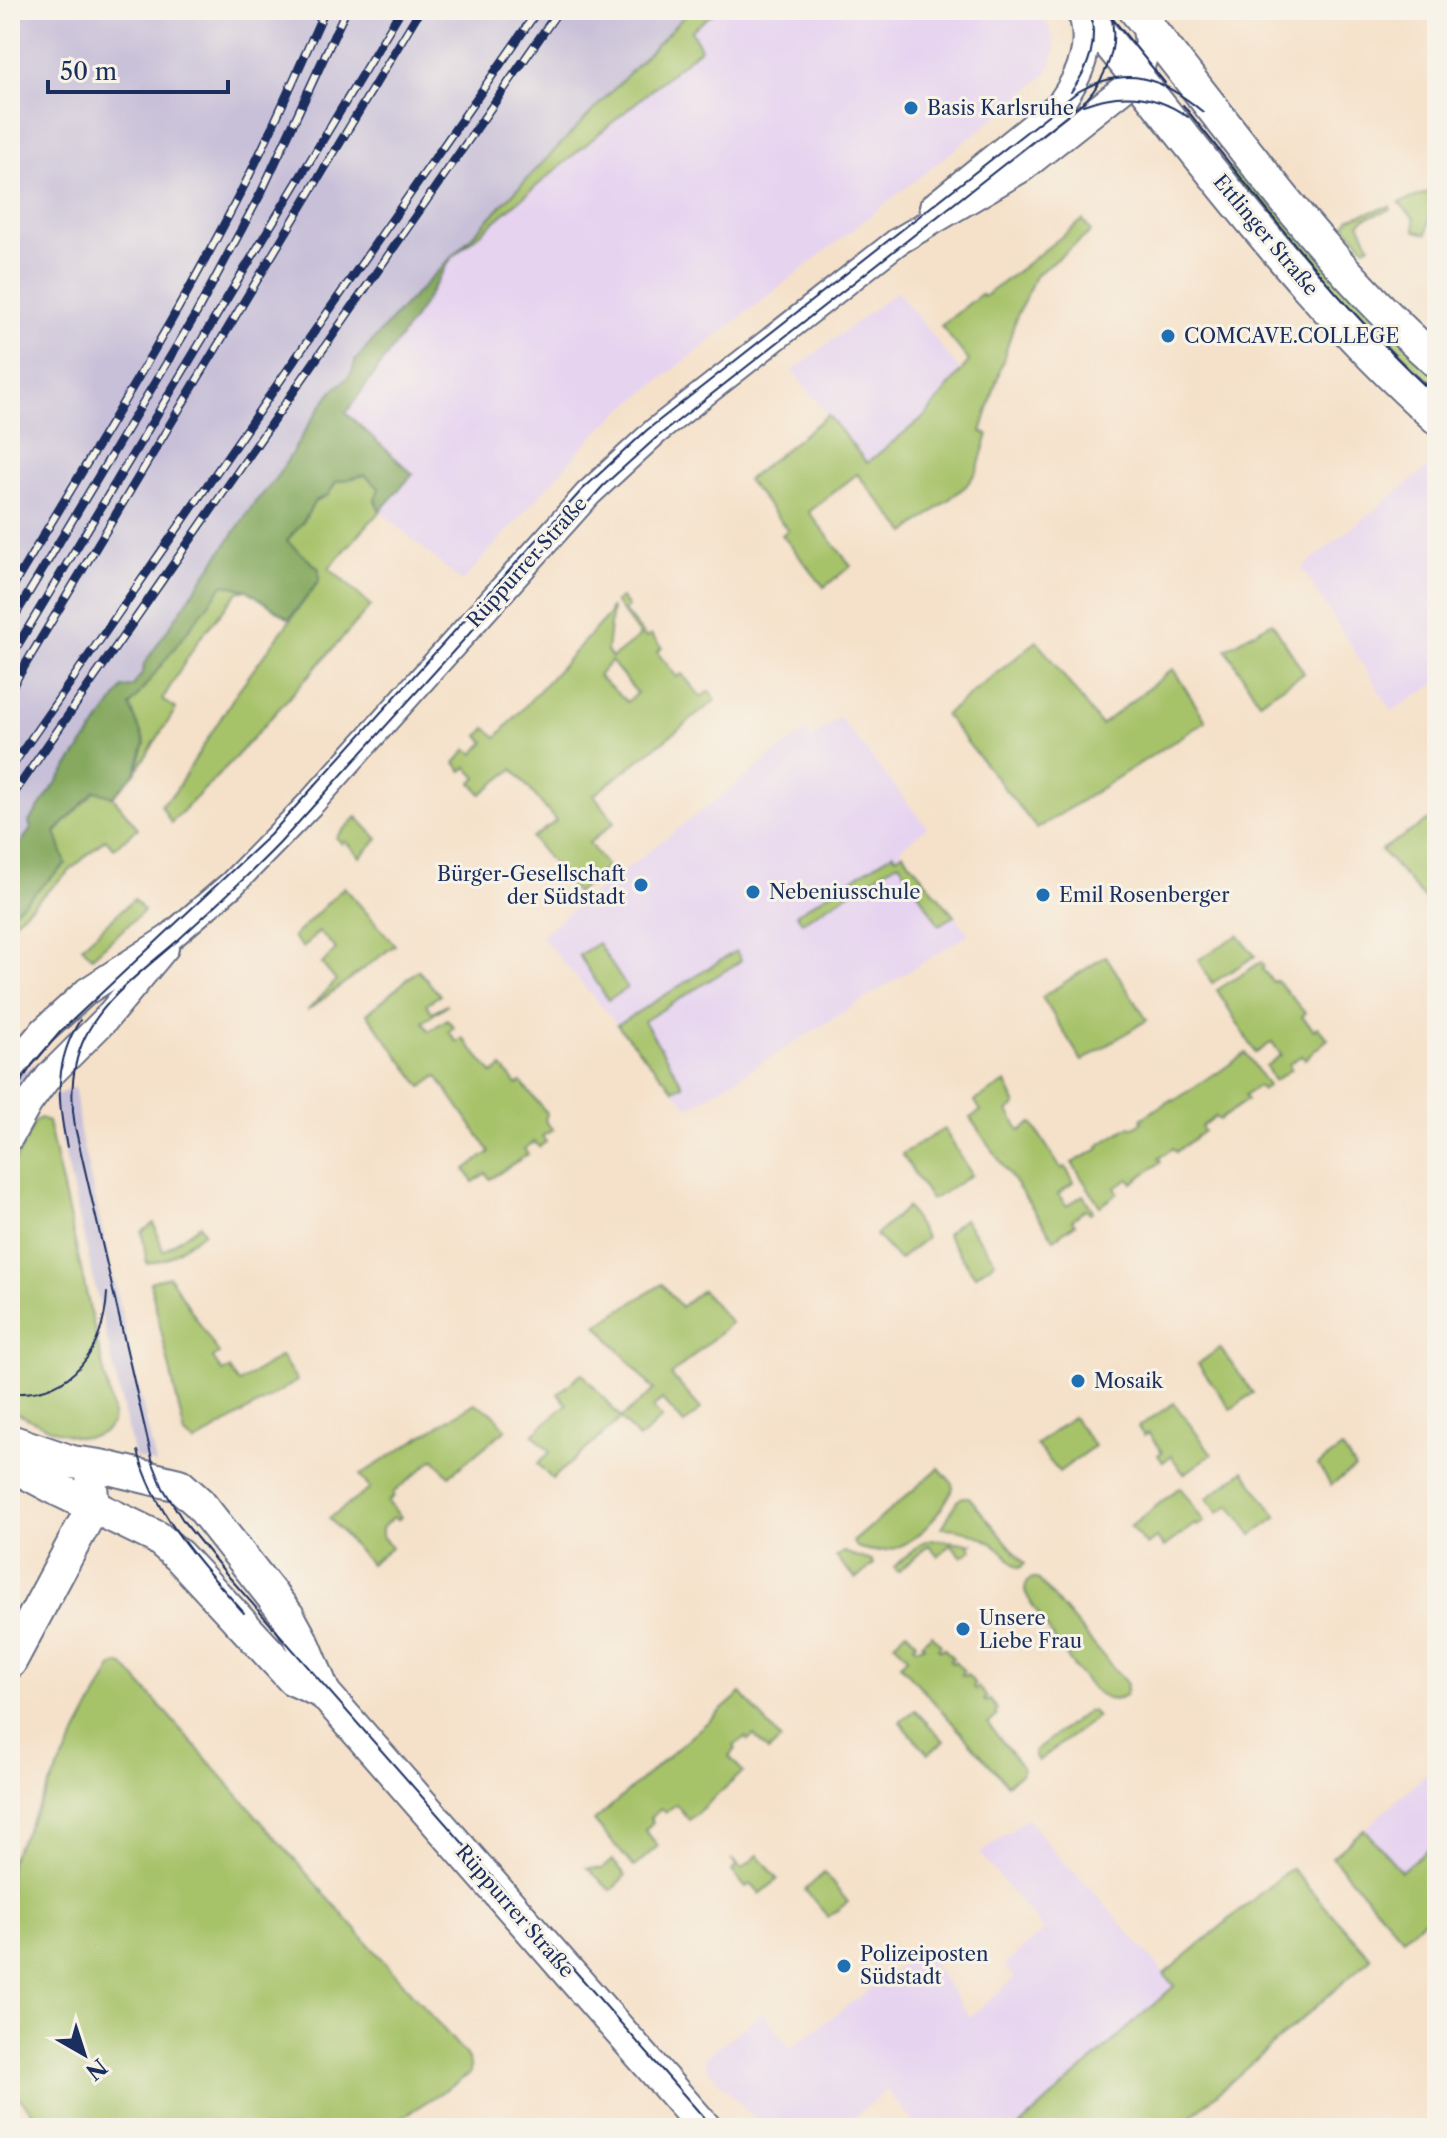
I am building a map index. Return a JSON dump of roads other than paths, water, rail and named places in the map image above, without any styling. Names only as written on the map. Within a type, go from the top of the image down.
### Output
[{"type":"main road","name":"Ettlinger Straße","points":[[1081,10],[1249,218],[1355,340],[1437,418]]},
{"type":"main road","name":"Ettlinger Straße","points":[[1140,16],[1340,264],[1437,362]]},
{"type":"main road","points":[[10,1441],[82,1465],[100,1466],[179,1485]]},
{"type":"main road","name":"Rüppurrer Straße","points":[[10,1464],[158,1538],[179,1556],[293,1679],[324,1693]]},
{"type":"main road","points":[[10,1662],[93,1507],[93,1492],[82,1465]]},
{"type":"main road","points":[[93,1507],[179,1485]]},
{"type":"main road","name":"Rüppurrer Straße","points":[[179,1485],[199,1503],[288,1616],[324,1693],[705,2128]]},
{"type":"street","name":"Rüppurrer Straße","points":[[10,1070],[74,1002],[114,971],[186,924],[232,884],[312,802],[607,475],[656,431],[903,237],[940,199],[1060,104],[1075,83],[1085,57],[1087,32],[1081,10]]},
{"type":"street","name":"Ettlinger Straße","points":[[1138,77],[1148,43],[1140,16]]},
{"type":"street","name":"Rüppurrer Straße","points":[[903,237],[1023,168],[1138,77]]},
{"type":"street","name":"Rüppurrer Straße","points":[[10,1137],[29,1103],[61,1062],[105,1020],[186,924]]},
{"type":"tram line","points":[[1071,92],[1091,53],[1093,33],[1090,10]]},
{"type":"tram line","points":[[713,2128],[229,1577],[184,1522],[163,1488],[153,1463],[75,1127],[72,1104],[74,1070],[85,1037],[103,1009],[279,844],[603,486],[656,438],[1087,99],[1101,79],[1110,57],[1113,34],[1110,10]]},
{"type":"tram line","points":[[1112,18],[1165,83]]},
{"type":"tram line","points":[[10,1099],[32,1065],[61,1031],[270,835],[582,490],[647,430],[1076,93],[1111,79],[1143,78],[1173,90],[1203,112]]},
{"type":"tram line","points":[[1083,105],[1111,98],[1137,97],[1163,103],[1188,117]]},
{"type":"tram line","points":[[1183,105],[1336,293],[1437,397]]},
{"type":"tram line","points":[[67,1147],[61,1114],[60,1082],[66,1051],[80,1020]]},
{"type":"tram line","points":[[10,1393],[51,1387],[81,1366],[99,1333],[107,1293]]},
{"type":"tram line","points":[[138,1451],[167,1518],[244,1613]]},
{"type":"railway","points":[[10,591],[193,282],[259,155],[325,10]]},
{"type":"railway","points":[[10,624],[196,314],[261,193],[346,10]]},
{"type":"railway","points":[[10,658],[401,10]]},
{"type":"railway","points":[[10,690],[420,10]]},
{"type":"railway","points":[[10,769],[538,10]]},
{"type":"railway","points":[[10,799],[559,10]]},
{"type":"place","name":"Basis Karlsruhe","points":[[911,108]]},
{"type":"place","name":"COMCAVE.COLLEGE","points":[[1168,336]]},
{"type":"place","name":"Bürger-Gesellschaft der Südstadt","points":[[641,885]]},
{"type":"place","name":"Nebeniusschule","points":[[753,892]]},
{"type":"place","name":"Emil Rosenberger","points":[[1043,895]]},
{"type":"place","name":"Mosaik","points":[[1078,1381]]},
{"type":"place","name":"Unsere Liebe Frau","points":[[963,1629]]},
{"type":"place","name":"Polizeiposten Südstadt","points":[[844,1966]]}]
